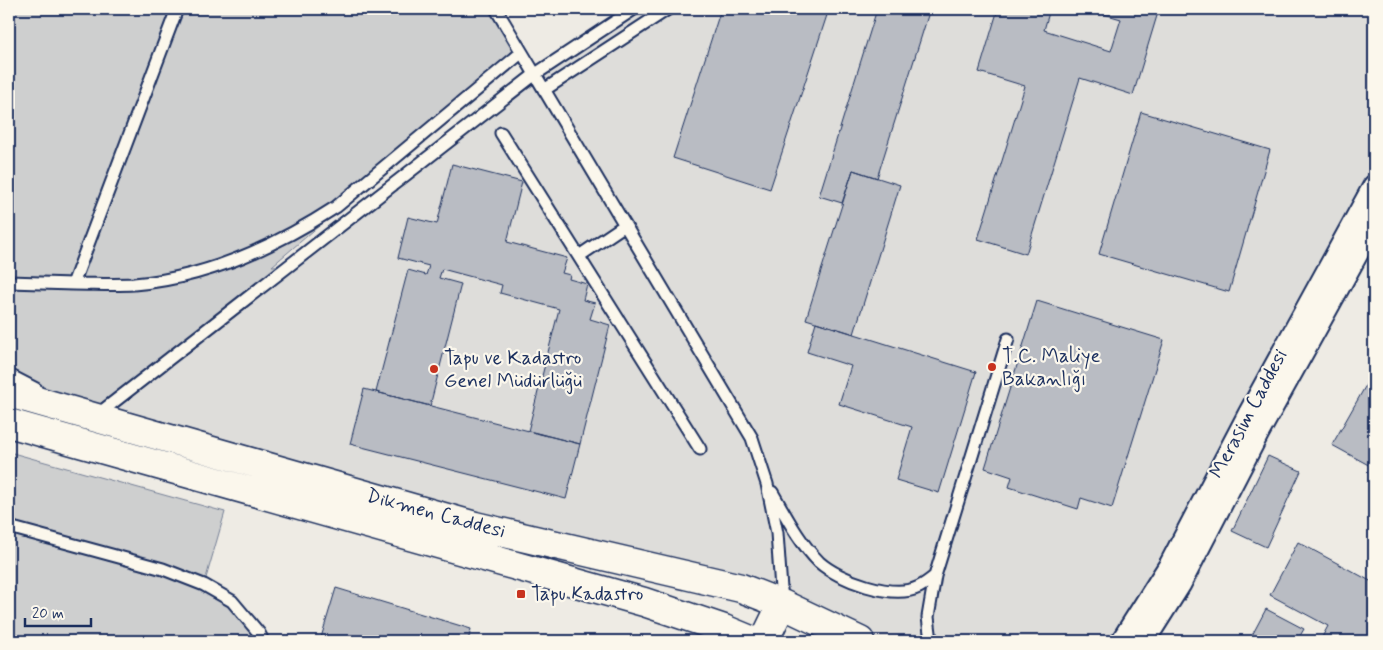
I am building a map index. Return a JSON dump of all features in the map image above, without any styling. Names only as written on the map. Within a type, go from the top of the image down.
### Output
[{"type":"main road","name":"Dikmen Caddesi","points":[[9,393],[475,526],[741,588],[782,604],[860,641]]},
{"type":"main road","name":"Dikmen Caddesi","points":[[9,423],[644,602],[724,628],[753,641]]},
{"type":"main road","points":[[724,628],[741,588]]},
{"type":"main road","points":[[764,641],[782,604]]},
{"type":"street","name":"Merasim Caddesi","points":[[1122,641],[1170,565],[1248,414],[1374,186]]},
{"type":"street","name":"Merasim Caddesi","points":[[1144,641],[1180,584],[1258,433],[1368,250],[1374,223]]},
{"type":"lane","points":[[73,284],[177,9]]},
{"type":"lane","points":[[496,9],[752,438],[767,484],[777,533],[782,604]]},
{"type":"lane","points":[[9,376],[94,418],[534,75],[634,9]]},
{"type":"lane","points":[[544,90],[668,9]]},
{"type":"lane","points":[[9,282],[135,284],[184,275],[229,263],[303,228],[336,207],[521,53]]},
{"type":"lane","points":[[501,133],[700,449]]},
{"type":"lane","points":[[579,256],[625,225]]},
{"type":"lane","points":[[931,641],[928,617],[935,576],[1008,339]]},
{"type":"lane","points":[[767,484],[798,536],[820,563],[846,578],[870,587],[895,592],[918,588],[935,576]]},
{"type":"lane","points":[[9,527],[163,569],[204,585],[232,601],[259,633],[263,641]]},
{"type":"shaded area","points":[[9,9],[496,9],[521,53],[272,266],[290,265],[94,417],[9,375]]},
{"type":"shaded area","name":"T.C. Maliye Bakanlığı","points":[[634,9],[1374,9],[1374,186],[1122,641],[860,641],[782,604],[94,417],[534,75]]},
{"type":"shaded area","points":[[9,452],[225,512],[204,585],[232,601],[263,641],[9,641]]},
{"type":"building","points":[[721,9],[829,9],[770,189],[673,158]]},
{"type":"building","points":[[877,9],[930,9],[877,178],[853,170],[842,203],[819,196]]},
{"type":"building","points":[[998,9],[1050,9],[1044,30],[1111,51],[1121,19],[1104,14],[1106,9],[1159,9],[1133,95],[1080,78],[1026,254],[978,239],[1025,86],[979,72]]},
{"type":"building","points":[[1141,112],[1270,150],[1229,292],[1099,254]]},
{"type":"building","points":[[452,164],[522,182],[507,242],[567,258],[562,273],[570,275],[569,279],[587,284],[583,300],[595,303],[590,319],[610,325],[580,444],[528,431],[559,309],[500,293],[502,285],[442,269],[439,278],[461,284],[430,406],[376,392],[408,270],[426,275],[429,266],[398,258],[408,217],[437,224]]},
{"type":"building","points":[[853,170],[900,185],[854,334],[806,319]]},
{"type":"building","points":[[1037,301],[1164,340],[1112,508],[1081,498],[1078,509],[1009,487],[1012,477],[985,468]]},
{"type":"building","points":[[816,322],[976,372],[939,493],[896,480],[912,427],[839,404],[851,366],[807,352]]},
{"type":"building","points":[[1374,371],[1374,468],[1332,445]]},
{"type":"building","points":[[364,389],[580,444],[566,499],[350,444]]},
{"type":"building","points":[[1268,456],[1301,471],[1266,547],[1232,531]]},
{"type":"building","points":[[1298,542],[1374,583],[1374,631],[1369,641],[1320,641],[1328,626],[1270,595]]},
{"type":"building","points":[[336,588],[471,629],[468,641],[320,641]]},
{"type":"building","points":[[1266,609],[1304,629],[1297,641],[1249,641]]},
{"type":"place","name":"T.C. Maliye Bakanlığı","points":[[992,367]]},
{"type":"place","name":"Tapu ve Kadastro Genel Müdürlüğü","points":[[434,369]]},
{"type":"place","name":"Tapu Kadastro","points":[[521,594]]}]
